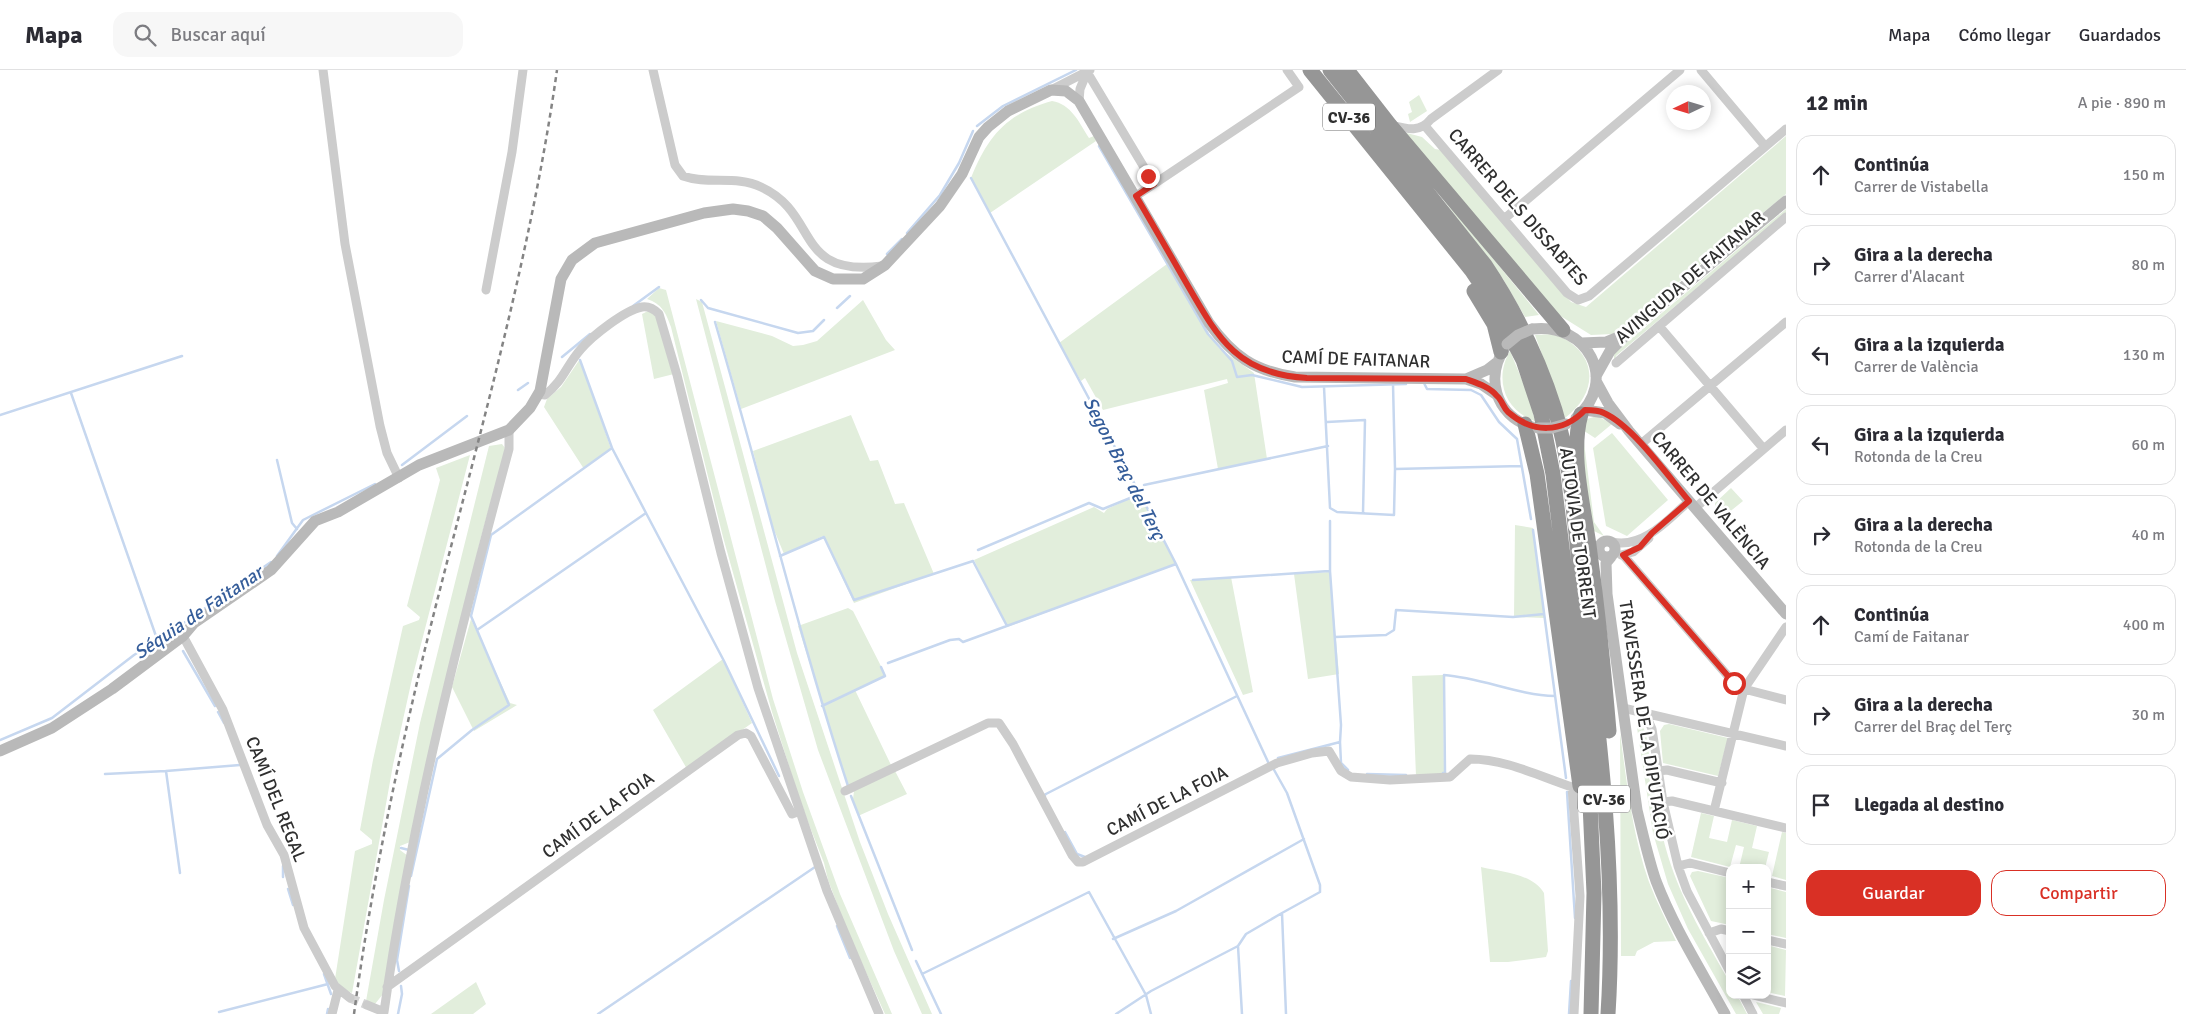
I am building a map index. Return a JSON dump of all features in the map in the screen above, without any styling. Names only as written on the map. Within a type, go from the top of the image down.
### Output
[{"type":"highway","points":[[1309,70],[1375,164],[1465,277],[1494,324],[1501,353]]},
{"type":"highway","name":"AUTOVIA DE TORRENT","points":[[1309,70],[1472,271],[1494,304],[1523,360],[1541,414],[1554,474],[1588,759],[1594,892],[1591,1014]]},
{"type":"highway","name":"AUTOVIA DE TORRENT","points":[[1330,70],[1485,264],[1506,297],[1535,356],[1556,412],[1567,471],[1595,698],[1611,899],[1608,1014]]},
{"type":"highway","points":[[1350,71],[1390,125],[1563,330]]},
{"type":"highway","points":[[1583,412],[1577,438],[1579,471],[1611,755],[1614,882],[1611,899]]},
{"type":"highway","points":[[1531,426],[1594,892]]},
{"type":"street","points":[[323,70],[345,244],[380,426],[387,453],[399,478]]},
{"type":"street","points":[[486,290],[512,152],[523,70]]},
{"type":"street","points":[[653,70],[675,165],[683,176],[704,180],[739,180],[762,187],[788,206],[819,253],[828,260],[852,266],[885,265]]},
{"type":"street","points":[[1136,196],[1298,87],[1287,70]]},
{"type":"street","points":[[1390,125],[1415,130],[1425,126],[1431,119],[1498,70]]},
{"type":"street","points":[[1504,219],[1680,70]]},
{"type":"street","points":[[1701,70],[1765,146],[1786,129]]},
{"type":"street","points":[[1089,71],[1154,184]]},
{"type":"street","points":[[0,751],[42,733],[96,700],[183,636],[194,623],[271,570],[315,521],[338,512],[419,465],[509,430],[530,408],[538,394],[561,279],[572,260],[595,243],[622,234],[704,213],[733,209],[762,216],[777,228],[815,271],[833,279],[863,279],[885,265],[940,206],[962,174],[979,137],[988,127],[1008,112],[1089,71]]},
{"type":"street","points":[[1079,101],[1080,89],[1089,71]]},
{"type":"street","points":[[1052,90],[1066,91],[1079,101]]},
{"type":"street","name":"CAMÍ DE FAITANAR","points":[[1079,101],[1209,323],[1229,348],[1251,364],[1271,373],[1294,377],[1466,379],[1481,384],[1497,395]]},
{"type":"street","name":"CARRER DELS DISSABTES","points":[[1425,126],[1567,293],[1578,300],[1590,296],[1765,146]]},
{"type":"street","name":"AVINGUDA DE FAITANAR","points":[[1629,332],[1786,200]]},
{"type":"street","name":"AVINGUDA DE FAITANAR","points":[[1616,363],[1786,217]]},
{"type":"street","points":[[538,394],[545,395],[558,384],[580,350],[610,325],[635,309],[653,308],[659,314],[678,375],[721,552],[758,688],[839,921],[879,1014]]},
{"type":"street","points":[[1641,444],[1786,322]]},
{"type":"street","points":[[1659,326],[1763,448]]},
{"type":"street","points":[[1596,379],[1592,358],[1582,343],[1563,330],[1546,327],[1532,329],[1518,335],[1501,353],[1494,381],[1497,395],[1506,410],[1531,426],[1552,428],[1566,424],[1583,412],[1593,396],[1596,379],[1610,351],[1629,332]]},
{"type":"street","points":[[1582,343],[1606,342],[1629,332]]},
{"type":"street","name":"CAMÍ DE FAITANAR","points":[[1466,379],[1487,370],[1501,353]]},
{"type":"street","name":"CARRER DE VALÈNCIA","points":[[1596,379],[1608,402],[1630,431],[1786,614]]},
{"type":"street","name":"CARRER DE VALÈNCIA","points":[[1583,412],[1605,413],[1630,431]]},
{"type":"street","points":[[367,1005],[384,1013],[387,987],[430,762],[458,638],[509,449],[509,430]]},
{"type":"street","points":[[1587,530],[1596,538],[1629,543],[1652,533],[1692,505],[1786,430]]},
{"type":"street","points":[[1609,541],[1602,542],[1599,550],[1603,556],[1616,556],[1640,547],[1652,533]]},
{"type":"street","points":[[1609,541],[1616,548],[1616,556],[1729,678],[1744,689],[1786,700]]},
{"type":"street","name":"TRAVESSERA DE LA DIPUTACIÓ","points":[[1599,550],[1607,594],[1637,810],[1656,880],[1675,923],[1725,1014]]},
{"type":"street","name":"TRAVESSERA DE LA DIPUTACIÓ","points":[[1607,594],[1606,569],[1616,556]]},
{"type":"street","points":[[1714,811],[1744,689],[1786,627]]},
{"type":"street","name":"CAMÍ DEL REGAL","points":[[183,636],[223,710],[267,825],[284,855],[304,928],[338,990],[350,998]]},
{"type":"street","points":[[1623,708],[1786,746]]},
{"type":"street","points":[[1645,713],[1652,729],[1663,802],[1678,866],[1687,891],[1726,965]]},
{"type":"street","points":[[1652,729],[1656,722],[1666,718]]},
{"type":"street","name":"CAMÍ DE LA FOIA","points":[[845,791],[988,724],[999,724],[1013,744],[1072,856],[1078,862],[1084,862],[1277,763],[1312,753],[1329,751],[1341,771],[1351,777],[1390,780],[1450,777],[1470,759],[1486,759],[1572,787],[1580,896],[1574,1014]]},
{"type":"street","name":"CAMÍ DE LA FOIA","points":[[387,987],[738,735],[746,733],[751,736],[792,814],[800,810]]},
{"type":"street","points":[[1658,771],[1667,770],[1722,783]]},
{"type":"street","points":[[1663,802],[1672,801],[1786,828]]},
{"type":"street","points":[[1678,866],[1690,863],[1726,872]]},
{"type":"street","points":[[1771,883],[1786,886]]},
{"type":"street","points":[[1709,933],[1721,929],[1726,930]]},
{"type":"street","points":[[1771,941],[1786,944]]},
{"type":"street","points":[[332,1014],[338,990]]},
{"type":"street","points":[[1748,999],[1753,1014]]},
{"type":"street","points":[[1764,999],[1786,1003]]},
{"type":"green space","points":[[1419,95],[1427,111],[1410,122],[1408,114],[1412,112],[1409,102]]},
{"type":"green space","points":[[1052,101],[1059,103],[1069,110],[1078,120],[1089,138],[1094,136],[1096,141],[990,213],[971,178],[984,150],[1011,120],[1036,106]]},
{"type":"green space","points":[[1403,132],[1422,137],[1435,149],[1441,150],[1571,302],[1586,307],[1786,136],[1786,194],[1629,323],[1613,334],[1591,335],[1551,310]]},
{"type":"green space","points":[[1417,165],[1539,315],[1525,317],[1503,279]]},
{"type":"green space","points":[[1786,209],[1786,213],[1616,356],[1614,369],[1614,353]]},
{"type":"green space","points":[[1167,264],[1204,328],[1219,348],[1254,373],[1267,459],[1218,469],[1204,390],[1228,383],[1227,379],[1103,410],[1085,378],[1081,381],[1059,343]]},
{"type":"green space","points":[[659,288],[666,290],[773,699],[803,792],[840,894],[892,1014],[885,1014],[849,935],[801,804],[772,712],[723,537],[671,327],[663,310],[647,299]]},
{"type":"green space","points":[[696,299],[702,302],[797,653],[860,842],[888,914],[932,1014],[922,1014],[894,951],[818,750],[775,601]]},
{"type":"green space","points":[[863,300],[886,340],[895,350],[741,409],[716,321],[772,336],[793,346],[803,345],[817,341]]},
{"type":"green space","points":[[648,311],[661,317],[674,374],[654,379],[642,314]]},
{"type":"green space","points":[[1554,334],[1568,341],[1579,350],[1586,360],[1589,372],[1589,384],[1585,396],[1565,418],[1535,335]]},
{"type":"green space","points":[[1510,351],[1530,399],[1535,421],[1516,410],[1509,402],[1505,392],[1503,372],[1505,361]]},
{"type":"green space","points":[[580,359],[611,449],[584,469],[544,407],[547,399],[561,387]]},
{"type":"green space","points":[[851,415],[870,461],[878,460],[895,504],[904,503],[934,574],[854,603],[823,536],[784,554],[772,525],[753,451]]},
{"type":"green space","points":[[1597,416],[1612,424],[1595,438],[1581,429],[1587,419]]},
{"type":"green space","points":[[1612,433],[1668,500],[1627,536],[1606,526],[1593,448]]},
{"type":"green space","points":[[1584,442],[1594,522],[1604,536],[1592,530],[1584,484]]},
{"type":"green space","points":[[502,444],[505,448],[503,457],[480,541],[410,842],[400,846],[400,850],[408,856],[383,994],[375,1004],[366,1001],[384,900],[420,723],[489,446]]},
{"type":"green space","points":[[470,455],[412,679],[393,765],[352,993],[343,989],[335,979],[355,851],[372,844],[372,840],[360,830],[373,760],[403,626],[419,620],[420,617],[407,606],[440,480],[436,468]]},
{"type":"green space","points":[[1731,488],[1743,501],[1722,518],[1715,507],[1715,503]]},
{"type":"green space","points":[[1140,494],[1176,564],[1007,627],[974,560],[1094,507],[1104,513],[1107,509]]},
{"type":"green space","points":[[1515,525],[1533,528],[1545,618],[1514,617]]},
{"type":"green space","points":[[1330,572],[1339,674],[1308,679],[1294,574]]},
{"type":"green space","points":[[1231,577],[1253,692],[1243,695],[1190,580]]},
{"type":"green space","points":[[848,608],[853,611],[886,676],[855,690],[891,765],[848,786],[798,626]]},
{"type":"green space","points":[[471,619],[510,703],[517,705],[474,731],[452,687]]},
{"type":"green space","points":[[723,659],[752,723],[687,769],[653,710]]},
{"type":"green space","points":[[1443,675],[1444,774],[1416,776],[1412,676]]},
{"type":"green space","points":[[1636,721],[1640,722],[1646,733],[1660,826],[1668,856],[1680,889],[1726,976],[1726,996],[1688,929],[1668,884],[1653,833]]},
{"type":"green space","points":[[1669,724],[1728,738],[1718,776],[1663,763],[1660,731],[1664,725]]},
{"type":"green space","points":[[1620,733],[1638,846],[1655,897],[1676,941],[1654,942],[1637,951],[1635,956],[1621,956]]},
{"type":"green space","points":[[895,771],[907,794],[858,816],[853,799],[854,791]]},
{"type":"green space","points":[[1701,813],[1714,816],[1709,838],[1727,842],[1732,820],[1757,826],[1752,848],[1769,852],[1766,864],[1740,864],[1744,847],[1736,845],[1731,864],[1726,864],[1726,866],[1691,857]]},
{"type":"green space","points":[[1782,832],[1786,833],[1786,880],[1772,876]]},
{"type":"green space","points":[[1481,867],[1516,874],[1539,886],[1544,893],[1548,951],[1546,957],[1508,962],[1490,962]]},
{"type":"green space","points":[[1698,871],[1726,877],[1726,924],[1711,921],[1690,876],[1692,872]]},
{"type":"green space","points":[[1771,888],[1786,892],[1786,938],[1771,935]]},
{"type":"green space","points":[[1771,946],[1786,950],[1785,996],[1771,993]]},
{"type":"green space","points":[[476,982],[486,1004],[473,1014],[431,1014]]},
{"type":"green space","points":[[1728,999],[1739,999],[1747,1014],[1736,1014]]},
{"type":"green space","points":[[1756,1002],[1781,1008],[1779,1014],[1763,1014]]},
{"type":"waterway","name":"Séquia de Faitanar","points":[[977,126],[1003,106],[1076,70]]},
{"type":"waterway","name":"Séquia de Faitanar","points":[[907,233],[940,195],[959,163],[973,131]]},
{"type":"waterway","points":[[1099,146],[1208,334],[1232,361],[1237,377],[1252,375],[1302,387],[1406,384]]},
{"type":"waterway","name":"Segon Braç del Terç","points":[[971,178],[1176,564],[1269,764]]},
{"type":"waterway","name":"Séquia de Faitanar","points":[[887,254],[902,239]]},
{"type":"waterway","name":"Séquia de Faitanar","points":[[633,306],[659,287]]},
{"type":"waterway","name":"Séquia de Faitanar","points":[[837,308],[850,296]]},
{"type":"waterway","name":"Séquia de Faitanar","points":[[701,300],[708,308],[798,333],[813,331],[824,320]]},
{"type":"waterway","points":[[715,322],[796,613],[848,786]]},
{"type":"waterway","name":"Séquia de Faitanar","points":[[562,357],[590,334]]},
{"type":"waterway","points":[[0,415],[182,356]]},
{"type":"waterway","points":[[411,876],[437,759],[472,730],[509,705],[471,616],[491,535],[612,448],[580,360]]},
{"type":"waterway","name":"Séquia de Faitanar","points":[[518,390],[528,383]]},
{"type":"waterway","points":[[1424,383],[1427,389],[1471,390],[1481,395],[1499,422],[1517,439],[1531,519]]},
{"type":"waterway","points":[[1393,384],[1395,469]]},
{"type":"waterway","points":[[1324,387],[1330,508],[1337,512],[1394,515],[1395,469],[1521,466]]},
{"type":"waterway","points":[[71,393],[157,639]]},
{"type":"waterway","name":"Séquia de Faitanar","points":[[402,465],[467,416]]},
{"type":"waterway","points":[[1327,422],[1365,420],[1363,513]]},
{"type":"waterway","points":[[1144,485],[1328,446]]},
{"type":"waterway","points":[[477,630],[646,513],[612,448]]},
{"type":"waterway","points":[[277,460],[292,523],[297,529]]},
{"type":"waterway","name":"Séquia de Faitanar","points":[[277,556],[303,520],[375,484]]},
{"type":"waterway","points":[[978,550],[1089,503],[1103,509],[1140,494]]},
{"type":"waterway","points":[[646,513],[724,661],[779,776]]},
{"type":"waterway","points":[[1278,758],[1340,742],[1341,725],[1330,571],[1330,521]]},
{"type":"waterway","points":[[1533,530],[1566,778]]},
{"type":"waterway","points":[[780,556],[824,537],[854,600],[973,561],[1007,626]]},
{"type":"waterway","name":"Séquia de Faitanar","points":[[0,740],[52,718],[134,655],[171,632],[271,562]]},
{"type":"waterway","points":[[888,663],[950,640],[959,639],[963,642],[1176,564]]},
{"type":"waterway","points":[[1193,580],[1329,571]]},
{"type":"waterway","points":[[1335,637],[1386,635],[1394,630],[1396,610],[1513,617],[1544,614]]},
{"type":"waterway","points":[[183,651],[215,706]]},
{"type":"waterway","points":[[822,706],[885,676],[881,667]]},
{"type":"waterway","points":[[1443,773],[1445,773],[1444,675],[1472,679],[1527,693],[1555,696]]},
{"type":"waterway","points":[[1045,796],[1237,696]]},
{"type":"waterway","points":[[218,712],[224,723]]},
{"type":"waterway","points":[[1340,742],[1341,763],[1348,770]]},
{"type":"waterway","points":[[166,771],[240,765]]},
{"type":"waterway","name":"Segon Braç del Terç","points":[[1273,768],[1287,793],[1320,885],[1320,892],[1282,913],[1286,1014]]},
{"type":"waterway","points":[[105,774],[166,771],[180,873]]},
{"type":"waterway","points":[[1367,774],[1406,775]]},
{"type":"waterway","points":[[1567,792],[1575,918]]},
{"type":"waterway","points":[[851,796],[912,950]]},
{"type":"waterway","points":[[1065,832],[1077,854],[1085,857]]},
{"type":"waterway","points":[[1113,939],[1176,911],[1304,839]]},
{"type":"waterway","points":[[401,848],[409,850]]},
{"type":"waterway","points":[[283,866],[283,877]]},
{"type":"waterway","points":[[598,1014],[815,867]]},
{"type":"waterway","points":[[399,971],[397,960],[409,886]]},
{"type":"waterway","points":[[288,889],[293,905]]},
{"type":"waterway","points":[[922,974],[1089,892],[1146,995],[1151,1014]]},
{"type":"waterway","points":[[1116,1014],[1151,991],[1238,946],[1246,934],[1282,913]]},
{"type":"waterway","points":[[837,926],[850,958]]},
{"type":"waterway","points":[[1238,946],[1242,1014]]},
{"type":"waterway","points":[[916,961],[941,1014]]},
{"type":"waterway","points":[[324,974],[331,994]]},
{"type":"waterway","points":[[1569,1014],[1571,981]]},
{"type":"waterway","points":[[219,1012],[328,984]]},
{"type":"waterway","points":[[398,1014],[402,994],[401,986]]},
{"type":"waterway","points":[[327,1014],[328,1009]]},
{"type":"tunnel","points":[[350,998],[367,1005]]},
{"type":"railway","points":[[354,1014],[375,879],[393,790],[423,657],[515,292],[531,218],[557,70]]},
{"type":"route","points":[[1148,176],[1154,184],[1136,196],[1209,323],[1229,348],[1260,369],[1281,375],[1307,378],[1466,379],[1481,384],[1497,395],[1506,410],[1525,424],[1538,428],[1552,428],[1574,420],[1585,410],[1605,413],[1630,431],[1689,501],[1652,533],[1640,547],[1633,552],[1623,555],[1629,559],[1688,631],[1734,683]]}]
